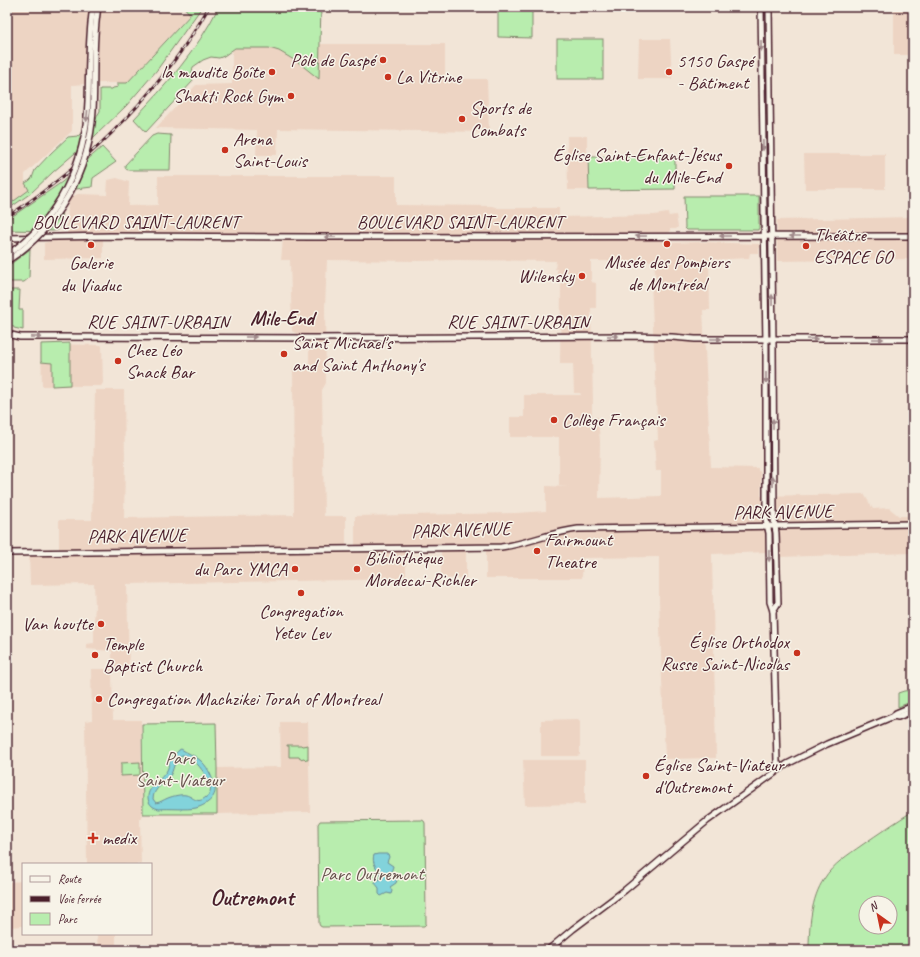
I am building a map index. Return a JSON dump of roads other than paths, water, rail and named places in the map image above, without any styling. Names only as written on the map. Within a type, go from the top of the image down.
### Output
[{"type":"main road","points":[[7,255],[23,243],[35,231],[57,204],[77,163],[86,129],[90,31],[93,7]]},
{"type":"main road","points":[[7,261],[33,241],[50,223],[67,199],[81,168],[87,148],[92,121],[95,36],[98,7]]},
{"type":"main road","points":[[761,7],[766,339],[766,520],[768,533],[770,602],[773,611],[777,762],[781,768]]},
{"type":"main road","points":[[769,7],[773,463],[778,603],[773,611]]},
{"type":"main road","name":"BOULEVARD SAINT-LAURENT","points":[[7,238],[102,236],[913,236]]},
{"type":"main road","name":"RUE SAINT-URBAIN","points":[[7,334],[20,337],[323,338],[630,336],[695,339],[913,339]]},
{"type":"main road","name":"PARK AVENUE","points":[[7,553],[501,546],[519,544],[578,529],[913,524]]},
{"type":"main road","points":[[548,950],[625,890],[707,821],[781,768],[827,744],[894,716],[896,713],[913,706]]},
{"type":"main road","points":[[894,716],[898,717],[913,711]]},
{"type":"water","points":[[181,749],[195,757],[205,765],[214,784],[215,792],[208,802],[196,808],[156,808],[149,802],[148,797],[150,789],[166,771],[170,761]],"holes":[[[182,755],[187,756],[202,769],[209,782],[210,793],[200,800],[182,795],[168,798],[156,803],[153,799],[155,792],[169,777],[177,759]]]},
{"type":"water","points":[[388,854],[389,857],[387,862],[393,866],[391,874],[397,880],[396,883],[390,887],[392,891],[391,894],[387,893],[381,896],[379,894],[379,888],[375,882],[380,879],[381,876],[373,861],[374,855]]},
{"type":"railway","points":[[7,217],[66,174],[94,150],[120,124],[145,97],[168,68],[190,38],[209,7]]},
{"type":"place","name":"Pôle de Gaspé","points":[[383,60]]},
{"type":"place","name":"la maudite Boîte","points":[[272,72]]},
{"type":"place","name":"5150 Gaspé - Bâtiment","points":[[669,72]]},
{"type":"place","name":"La Vitrine","points":[[388,77]]},
{"type":"place","name":"Shakti Rock Gym","points":[[291,96]]},
{"type":"place","name":"Sports de Combats","points":[[462,119]]},
{"type":"place","name":"Arena Saint-Louis","points":[[225,150]]},
{"type":"place","name":"Église Saint-Enfant-Jésus du Mile-End","points":[[729,166]]},
{"type":"place","name":"Musée des Pompiers de Montréal","points":[[667,244]]},
{"type":"place","name":"Galerie du Viaduc","points":[[91,245]]},
{"type":"place","name":"Théâtre ESPACE GO","points":[[806,246]]},
{"type":"place","name":"Wilensky","points":[[582,276]]},
{"type":"place","name":"Saint Michael's and Saint Anthony's","points":[[284,354]]},
{"type":"place","name":"Chez Léo Snack Bar","points":[[118,361]]},
{"type":"place","name":"Collège Français","points":[[554,420]]},
{"type":"place","name":"Fairmount Theatre","points":[[537,551]]},
{"type":"place","name":"du Parc YMCA","points":[[295,569]]},
{"type":"place","name":"Bibliothèque Mordecai-Richler","points":[[357,569]]},
{"type":"place","name":"Congregation Yetev Lev","points":[[301,593]]},
{"type":"place","name":"Van houtte","points":[[101,624]]},
{"type":"place","name":"Église Orthodox Russe Saint-Nicolas","points":[[797,653]]},
{"type":"place","name":"Temple Baptist Church","points":[[95,655]]},
{"type":"place","name":"Congregation Machzikei Torah of Montreal","points":[[99,699]]},
{"type":"place","name":"Église Saint-Viateur d'Outremont","points":[[646,776]]},
{"type":"place","name":"medix","points":[[93,838]]},
{"type":"district","name":"Mile-End","points":[[282,318]]},
{"type":"district","name":"Outremont","points":[[252,897]]},
{"type":"park label","name":"Parc Saint-Viateur","points":[[180,769]]},
{"type":"park label","name":"Parc Outremont","points":[[372,874]]}]
